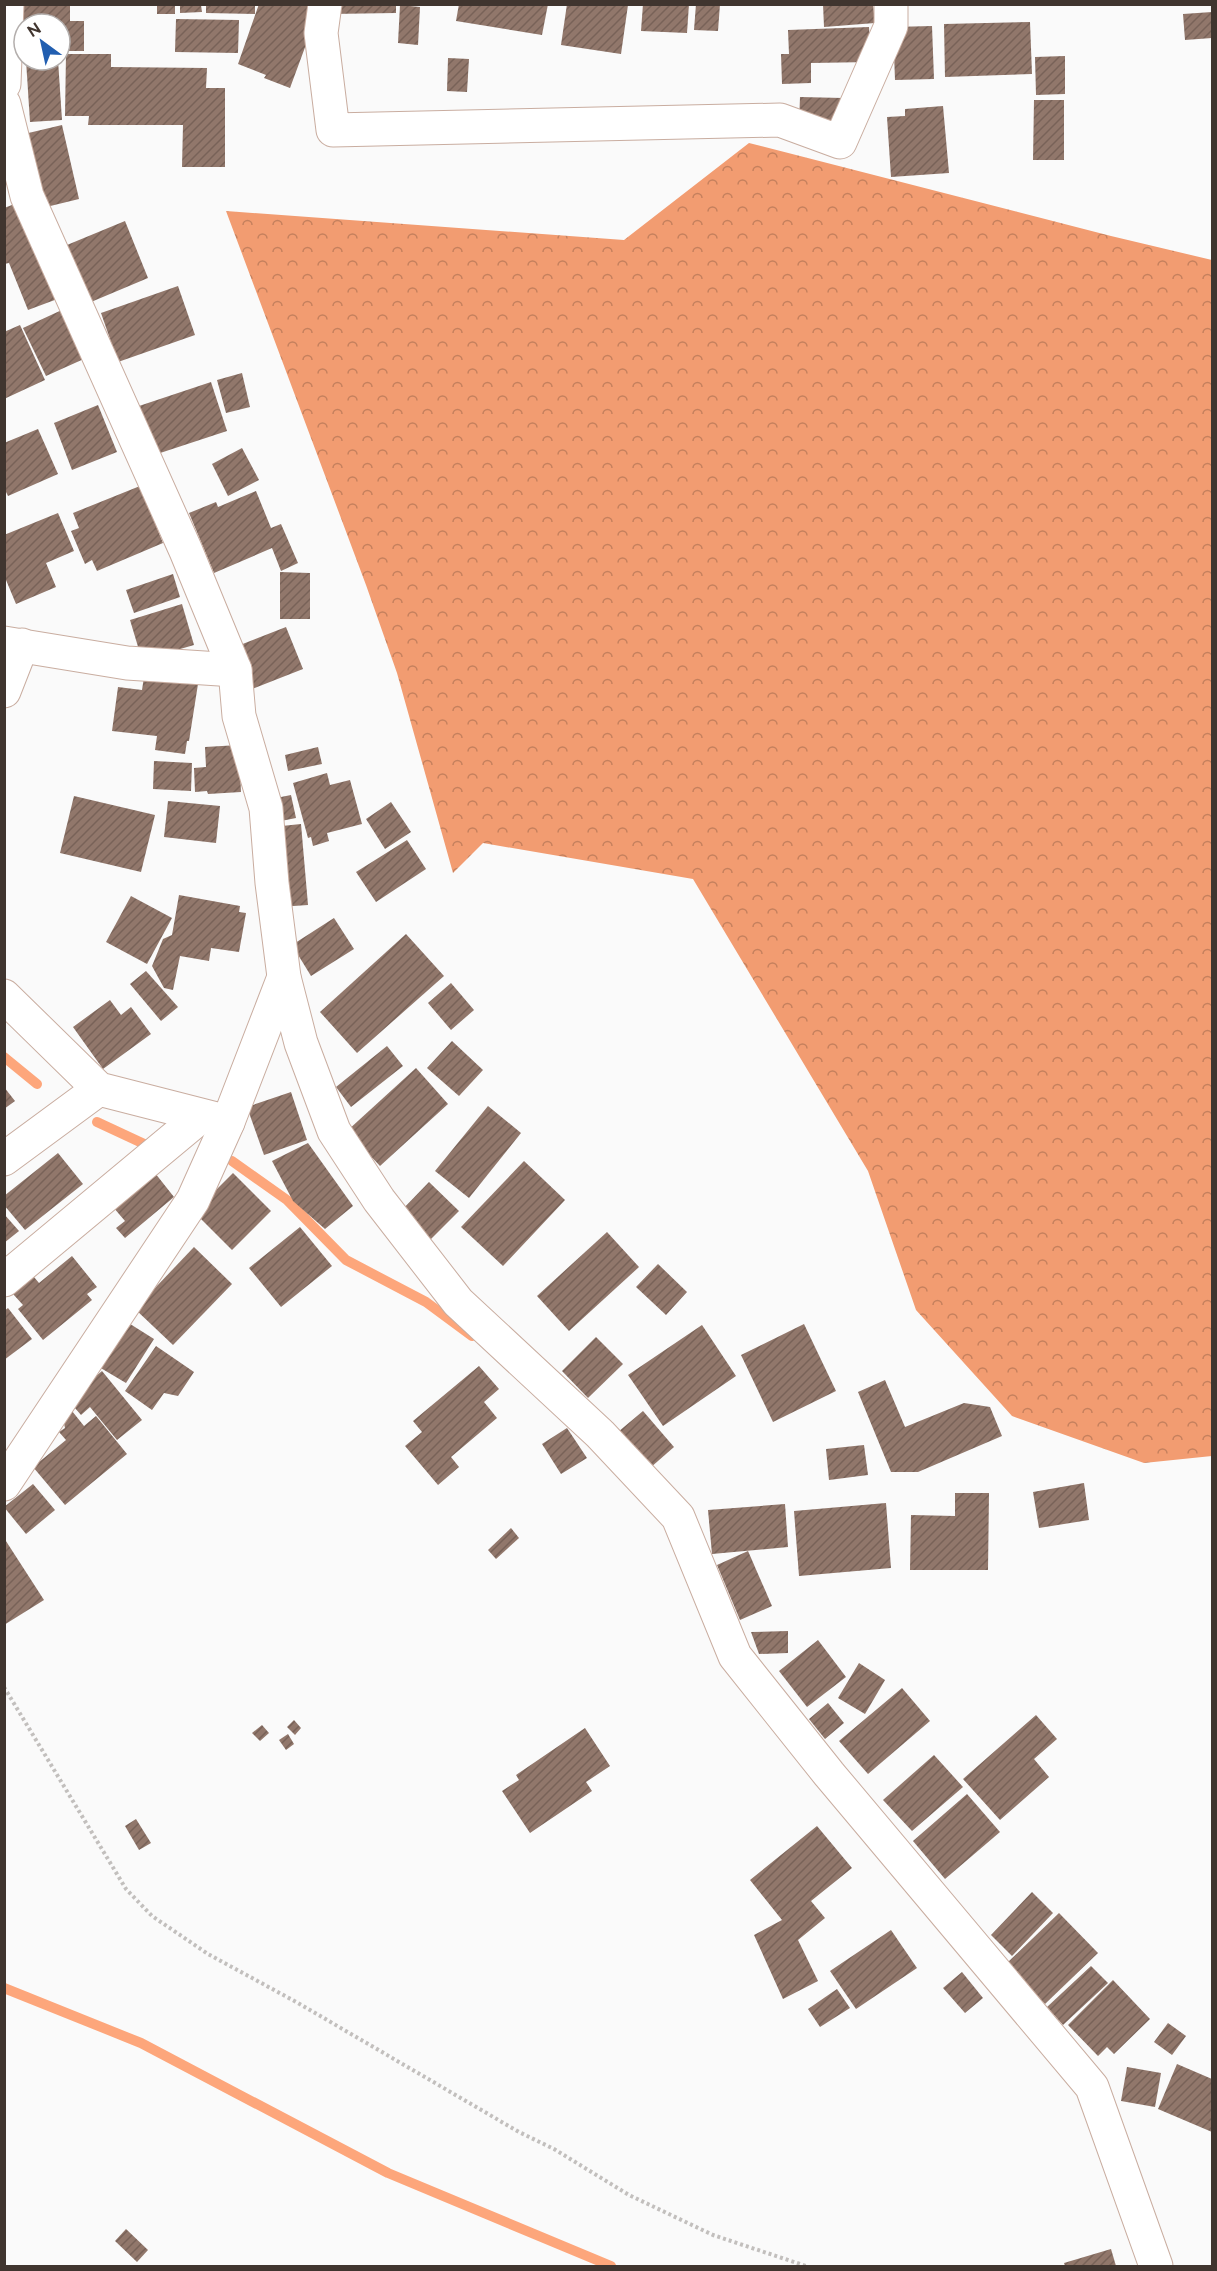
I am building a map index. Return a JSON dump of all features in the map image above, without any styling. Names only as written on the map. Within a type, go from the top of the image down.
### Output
[{"type":"street","points":[[4,84],[7,4]]},
{"type":"street","points":[[325,4],[321,33],[333,130],[780,120],[840,142],[891,26],[891,4]]},
{"type":"street","points":[[4,104],[27,196],[181,540],[236,670],[239,716],[266,808],[272,883],[284,977],[301,1043],[334,1131],[379,1200],[458,1302],[600,1434],[678,1517],[735,1656],[829,1774],[1092,2087],[1156,2266]]},
{"type":"street","points":[[4,691],[13,644],[127,663],[236,670]]},
{"type":"street","points":[[4,1484],[193,1200],[214,1119],[284,977]]},
{"type":"street","points":[[4,996],[99,1089],[214,1119]]},
{"type":"street","points":[[4,1159],[99,1089]]},
{"type":"street","points":[[4,1280],[214,1119]]},
{"type":"path","points":[[4,1687],[126,1889],[152,1916],[208,1954],[298,2002],[629,2195],[713,2235],[806,2266]]},
{"type":"green space","points":[[749,143],[1212,260],[1212,1456],[1144,1463],[1012,1416],[916,1310],[868,1171],[693,879],[483,843],[453,873],[397,673],[226,211],[624,240]]},
{"type":"building","points":[[70,4],[70,12],[22,12],[22,5]]},
{"type":"building","points":[[157,4],[175,4],[175,14],[157,14]]},
{"type":"building","points":[[206,4],[255,4],[255,14],[206,13]]},
{"type":"building","points":[[259,4],[321,4],[290,88],[264,78],[266,75],[238,64]]},
{"type":"building","points":[[331,4],[396,4],[396,13],[331,14]]},
{"type":"building","points":[[459,4],[548,4],[542,35],[456,21]]},
{"type":"building","points":[[567,4],[628,5],[621,54],[561,45]]},
{"type":"building","points":[[643,4],[689,4],[687,33],[641,31]]},
{"type":"building","points":[[696,4],[720,4],[718,31],[694,30]]},
{"type":"building","points":[[823,4],[873,4],[875,23],[824,27]]},
{"type":"building","points":[[180,5],[201,5],[202,12],[180,13]]},
{"type":"building","points":[[400,5],[420,7],[418,45],[398,43]]},
{"type":"building","points":[[1212,12],[1212,38],[1185,40],[1183,14]]},
{"type":"building","points":[[176,19],[239,20],[238,53],[175,52]]},
{"type":"building","points":[[72,21],[84,21],[84,51],[72,51]]},
{"type":"building","points":[[1030,22],[1032,74],[945,77],[944,24]]},
{"type":"building","points":[[932,26],[934,79],[895,80],[893,27]]},
{"type":"building","points":[[869,27],[871,62],[811,63],[811,83],[782,84],[781,54],[789,54],[788,30]]},
{"type":"building","points":[[72,54],[111,54],[111,67],[207,68],[206,88],[225,88],[225,167],[182,167],[183,125],[88,125],[89,116],[65,116],[66,72],[72,72]]},
{"type":"building","points":[[1065,56],[1065,94],[1036,95],[1035,57]]},
{"type":"building","points":[[448,58],[469,59],[467,92],[447,91]]},
{"type":"building","points":[[27,72],[59,72],[62,120],[30,122]]},
{"type":"building","points":[[800,97],[843,98],[841,125],[799,124]]},
{"type":"building","points":[[1034,100],[1064,100],[1064,160],[1033,160]]},
{"type":"building","points":[[943,106],[949,173],[891,177],[887,117],[905,116],[905,109]]},
{"type":"building","points":[[62,125],[79,199],[38,209],[20,135]]},
{"type":"building","points":[[20,202],[60,298],[28,310],[9,263],[4,264],[4,208]]},
{"type":"building","points":[[125,221],[148,278],[91,302],[67,245]]},
{"type":"building","points":[[178,286],[195,335],[118,362],[101,313]]},
{"type":"building","points":[[64,309],[86,358],[46,376],[23,328]]},
{"type":"building","points":[[20,325],[45,380],[4,399],[4,332]]},
{"type":"building","points":[[242,373],[250,407],[226,413],[217,380]]},
{"type":"building","points":[[211,382],[227,431],[151,456],[136,407]]},
{"type":"building","points":[[98,405],[117,452],[72,470],[54,423]]},
{"type":"building","points":[[38,429],[58,474],[8,496],[4,488],[4,443]]},
{"type":"building","points":[[242,448],[259,480],[228,496],[212,464]]},
{"type":"building","points":[[140,486],[163,543],[97,571],[92,560],[85,564],[71,531],[79,528],[73,513]]},
{"type":"building","points":[[256,491],[271,528],[281,524],[298,563],[281,571],[272,548],[214,573],[189,513],[216,502],[218,507]]},
{"type":"building","points":[[58,513],[74,551],[46,563],[56,587],[16,604],[6,580],[4,581],[4,535]]},
{"type":"building","points":[[280,572],[310,573],[310,619],[280,619]]},
{"type":"building","points":[[173,574],[180,597],[134,613],[126,590]]},
{"type":"building","points":[[182,604],[194,645],[142,660],[130,620]]},
{"type":"building","points":[[286,627],[303,669],[252,689],[235,647]]},
{"type":"building","points":[[144,677],[198,684],[185,754],[155,750],[157,736],[112,731],[118,687],[142,690]]},
{"type":"building","points":[[239,745],[241,792],[208,794],[207,791],[195,792],[194,768],[206,767],[205,747]]},
{"type":"building","points":[[318,747],[322,764],[288,771],[285,755]]},
{"type":"building","points":[[154,761],[192,763],[191,791],[153,789]]},
{"type":"building","points":[[327,773],[330,785],[350,780],[362,824],[327,833],[329,841],[313,846],[311,837],[308,838],[293,783]]},
{"type":"building","points":[[291,795],[296,818],[276,822],[271,799]]},
{"type":"building","points":[[74,796],[155,815],[141,872],[60,853]]},
{"type":"building","points":[[168,801],[220,806],[216,843],[164,837]]},
{"type":"building","points":[[391,802],[411,832],[385,849],[366,819]]},
{"type":"building","points":[[301,824],[308,905],[279,907],[272,827]]},
{"type":"building","points":[[407,840],[426,869],[376,902],[356,872]]},
{"type":"building","points":[[179,895],[240,906],[239,912],[246,913],[239,952],[211,948],[209,961],[180,956],[173,990],[164,988],[152,966],[163,939],[172,935]]},
{"type":"building","points":[[131,896],[172,918],[147,964],[106,942]]},
{"type":"building","points":[[334,918],[354,949],[311,976],[292,945]]},
{"type":"building","points":[[406,934],[444,976],[357,1053],[320,1012]]},
{"type":"building","points":[[146,971],[178,1007],[161,1021],[130,984]]},
{"type":"building","points":[[451,983],[474,1010],[451,1030],[428,1003]]},
{"type":"building","points":[[110,1000],[121,1015],[131,1007],[151,1034],[103,1069],[73,1027]]},
{"type":"building","points":[[452,1041],[483,1070],[459,1096],[427,1068]]},
{"type":"building","points":[[387,1046],[403,1066],[351,1107],[336,1087]]},
{"type":"building","points":[[416,1068],[448,1104],[380,1166],[347,1131]]},
{"type":"building","points":[[4,1087],[15,1101],[4,1109]]},
{"type":"building","points":[[291,1092],[307,1140],[264,1155],[247,1107]]},
{"type":"building","points":[[488,1106],[521,1133],[469,1198],[435,1171]]},
{"type":"building","points":[[308,1143],[353,1206],[325,1229],[293,1201],[272,1161]]},
{"type":"building","points":[[58,1153],[83,1184],[25,1230],[4,1205],[4,1196]]},
{"type":"building","points":[[524,1161],[565,1200],[503,1266],[461,1227]]},
{"type":"building","points":[[155,1173],[174,1197],[125,1238],[116,1228],[125,1221],[113,1207]]},
{"type":"building","points":[[233,1173],[271,1211],[232,1250],[194,1212]]},
{"type":"building","points":[[429,1182],[459,1211],[429,1241],[400,1212]]},
{"type":"building","points":[[4,1214],[19,1231],[4,1243]]},
{"type":"building","points":[[300,1227],[332,1266],[281,1307],[249,1268]]},
{"type":"building","points":[[607,1232],[639,1267],[569,1331],[537,1296]]},
{"type":"building","points":[[194,1247],[232,1284],[173,1345],[135,1309]]},
{"type":"building","points":[[72,1256],[97,1287],[87,1294],[92,1300],[43,1340],[18,1309],[23,1305],[13,1294],[34,1277],[39,1283]]},
{"type":"building","points":[[658,1264],[687,1292],[666,1315],[636,1287]]},
{"type":"building","points":[[8,1308],[32,1339],[4,1360],[4,1311]]},
{"type":"building","points":[[127,1322],[154,1339],[126,1383],[99,1367]]},
{"type":"building","points":[[804,1324],[836,1391],[773,1422],[741,1355]]},
{"type":"building","points":[[702,1325],[736,1376],[663,1426],[628,1375]]},
{"type":"building","points":[[596,1337],[623,1364],[588,1398],[562,1371]]},
{"type":"building","points":[[156,1346],[194,1372],[178,1396],[164,1393],[152,1410],[125,1391]]},
{"type":"building","points":[[479,1366],[499,1389],[484,1402],[497,1418],[451,1457],[459,1467],[438,1485],[405,1446],[422,1432],[413,1421]]},
{"type":"building","points":[[102,1371],[142,1420],[117,1440],[90,1407],[81,1415],[68,1400]]},
{"type":"building","points":[[885,1380],[905,1427],[964,1403],[990,1407],[1002,1436],[918,1472],[891,1472],[858,1392]]},
{"type":"building","points":[[72,1411],[84,1426],[96,1416],[127,1454],[65,1505],[33,1467],[66,1440],[59,1432],[65,1428],[63,1419]]},
{"type":"building","points":[[643,1411],[674,1447],[650,1468],[618,1432]]},
{"type":"building","points":[[567,1428],[587,1458],[561,1474],[542,1444]]},
{"type":"building","points":[[864,1445],[868,1475],[829,1480],[826,1449]]},
{"type":"building","points":[[1084,1483],[1089,1520],[1039,1528],[1033,1492]]},
{"type":"building","points":[[33,1484],[55,1510],[26,1534],[4,1507]]},
{"type":"building","points":[[955,1493],[989,1493],[988,1570],[910,1570],[911,1515],[955,1516]]},
{"type":"building","points":[[886,1503],[891,1568],[799,1576],[794,1511]]},
{"type":"building","points":[[785,1504],[788,1547],[712,1554],[708,1510]]},
{"type":"building","points":[[511,1528],[519,1538],[496,1559],[488,1550]]},
{"type":"building","points":[[4,1538],[44,1600],[4,1625]]},
{"type":"building","points":[[748,1551],[772,1606],[740,1620],[717,1565]]},
{"type":"building","points":[[788,1631],[788,1653],[759,1654],[751,1632]]},
{"type":"building","points":[[818,1640],[846,1677],[807,1707],[779,1671]]},
{"type":"building","points":[[859,1663],[885,1680],[865,1714],[838,1698]]},
{"type":"building","points":[[902,1688],[930,1721],[868,1774],[839,1741]]},
{"type":"building","points":[[828,1703],[844,1723],[825,1739],[809,1719]]},
{"type":"building","points":[[1036,1715],[1057,1739],[1034,1759],[1049,1777],[1000,1820],[963,1779]]},
{"type":"building","points":[[294,1720],[301,1728],[295,1735],[287,1727]]},
{"type":"building","points":[[262,1725],[269,1733],[260,1741],[252,1733]]},
{"type":"building","points":[[585,1728],[610,1766],[586,1782],[592,1791],[530,1833],[502,1791],[519,1780],[516,1775]]},
{"type":"building","points":[[288,1734],[294,1744],[286,1750],[279,1740]]},
{"type":"building","points":[[934,1755],[963,1787],[912,1831],[883,1800]]},
{"type":"building","points":[[967,1794],[1000,1832],[945,1879],[913,1841]]},
{"type":"building","points":[[136,1819],[151,1843],[139,1850],[125,1826]]},
{"type":"building","points":[[817,1826],[852,1868],[811,1901],[825,1918],[798,1940],[818,1981],[783,1999],[754,1935],[782,1920],[750,1880]]},
{"type":"building","points":[[1032,1892],[1053,1913],[1012,1956],[991,1935]]},
{"type":"building","points":[[1059,1913],[1098,1953],[1045,2004],[1006,1964]]},
{"type":"building","points":[[891,1930],[917,1968],[856,2009],[830,1971]]},
{"type":"building","points":[[1091,1966],[1108,1983],[1063,2025],[1047,2007]]},
{"type":"building","points":[[962,1972],[983,1998],[965,2013],[943,1988]]},
{"type":"building","points":[[1113,1980],[1150,2019],[1114,2054],[1107,2047],[1098,2056],[1068,2025]]},
{"type":"building","points":[[837,1989],[850,2008],[820,2027],[808,2009]]},
{"type":"building","points":[[1168,2023],[1186,2036],[1172,2055],[1154,2042]]},
{"type":"building","points":[[1177,2064],[1212,2079],[1212,2132],[1158,2109]]},
{"type":"building","points":[[1127,2067],[1161,2073],[1155,2107],[1121,2101]]},
{"type":"building","points":[[126,2229],[148,2250],[137,2262],[115,2241]]},
{"type":"building","points":[[1111,2249],[1116,2266],[1065,2266],[1064,2263]]},
{"type":"waterway","points":[[4,1057],[37,1084]]},
{"type":"waterway","points":[[97,1122],[155,1149]]},
{"type":"waterway","points":[[232,1161],[287,1200],[346,1260],[426,1302],[472,1336]]},
{"type":"waterway","points":[[4,1988],[141,2043],[388,2173],[611,2266]]}]
